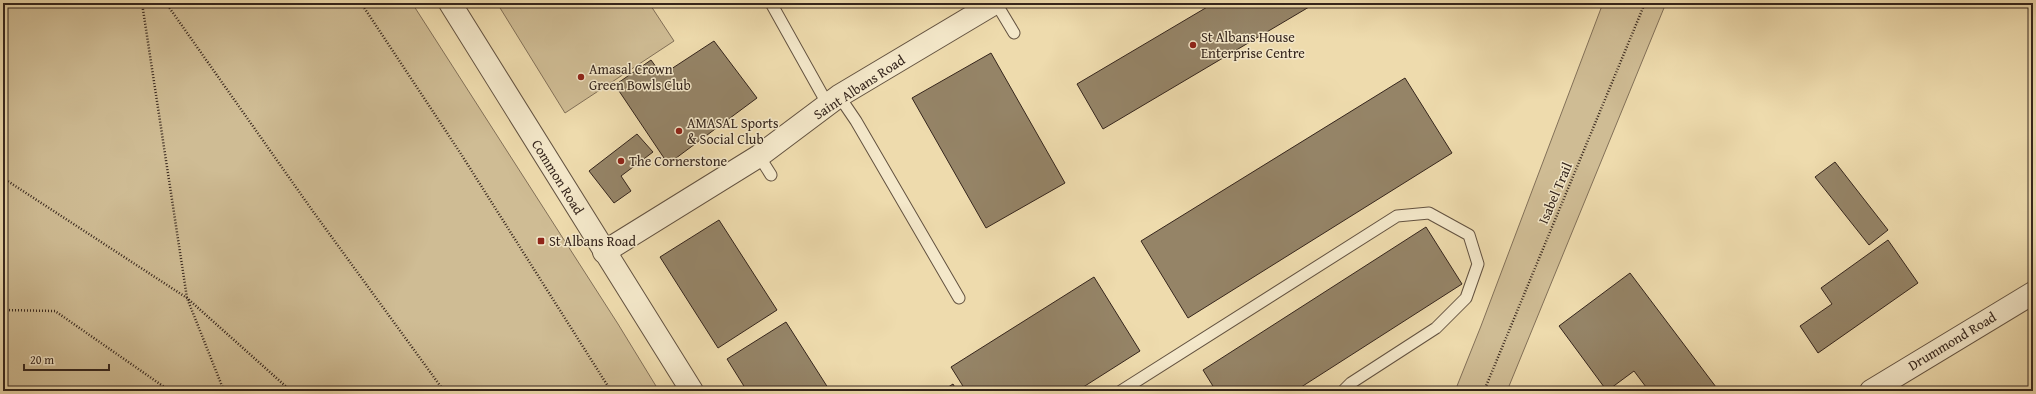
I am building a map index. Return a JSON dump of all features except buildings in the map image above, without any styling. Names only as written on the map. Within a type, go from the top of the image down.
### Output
[{"type":"street","name":"Common Road","points":[[450,3],[692,391]]},
{"type":"street","name":"Saint Albans Road","points":[[604,252],[759,156],[834,101],[996,3]]},
{"type":"street","name":"Drummond Road","points":[[1871,391],[2033,292]]},
{"type":"lane","points":[[771,3],[834,101],[856,121],[959,298]]},
{"type":"lane","points":[[996,3],[1014,33]]},
{"type":"lane","points":[[759,156],[771,175]]},
{"type":"lane","points":[[1121,391],[1398,216],[1429,213],[1469,235],[1478,264],[1466,298],[1436,328],[1352,383],[1343,391]]},
{"type":"path","points":[[142,3],[187,298],[224,391]]},
{"type":"path","points":[[166,3],[312,210],[444,391]]},
{"type":"path","points":[[361,3],[461,154],[611,391]]},
{"type":"path","name":"Isabel Trail","points":[[1484,391],[1645,3]]},
{"type":"path","points":[[3,178],[187,298],[291,391]]},
{"type":"path","points":[[3,310],[55,311],[170,391]]},
{"type":"shaded area","points":[[3,3],[412,3],[618,324],[659,391],[3,391]]},
{"type":"shaded area","name":"Amasal Crown Green Bowls Club","points":[[497,3],[649,3],[674,41],[565,113]]},
{"type":"shaded area","points":[[1603,3],[1666,3],[1507,391],[1455,391],[1481,326]]},
{"type":"place","name":"St Albans House Enterprise Centre","points":[[1193,45]]},
{"type":"place","name":"Amasal Crown Green Bowls Club","points":[[581,77]]},
{"type":"place","name":"AMASAL Sports & Social Club","points":[[679,131]]},
{"type":"place","name":"The Cornerstone","points":[[621,161]]},
{"type":"place","name":"St Albans Road","points":[[541,241]]}]
